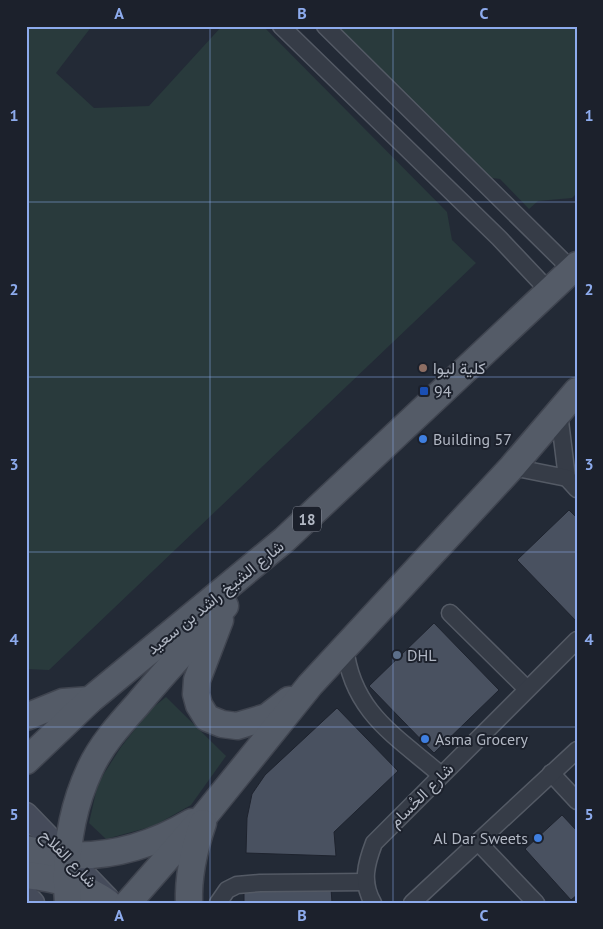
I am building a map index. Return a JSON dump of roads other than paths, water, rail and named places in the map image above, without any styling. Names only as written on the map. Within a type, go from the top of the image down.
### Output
[{"type":"main road","name":"شارع الشيخ راشد بن سعيد","points":[[26,761],[90,700],[284,540],[574,268]]},
{"type":"main road","points":[[128,903],[206,814],[310,685],[512,467],[577,391]]},
{"type":"main road","points":[[67,893],[66,856],[72,820],[90,768],[109,738],[284,540]]},
{"type":"main road","points":[[226,605],[197,680],[196,694],[199,705],[207,718],[222,724],[237,726],[267,717],[310,685]]},
{"type":"main road","points":[[26,717],[62,702],[90,700]]},
{"type":"main road","name":"شارع الفلاح","points":[[26,814],[110,903]]},
{"type":"main road","points":[[26,849],[66,856],[106,854],[141,846],[175,832],[206,814]]},
{"type":"main road","points":[[189,903],[188,882],[194,847],[206,814]]},
{"type":"main road","points":[[26,875],[47,877],[67,893],[86,890],[110,903]]},
{"type":"main road","points":[[26,895],[33,903]]},
{"type":"street","points":[[281,26],[499,238],[549,291]]},
{"type":"street","points":[[325,26],[574,268]]},
{"type":"street","points":[[512,467],[572,484],[559,413]]},
{"type":"street","points":[[450,612],[527,690]]},
{"type":"street","name":"شارع الحُسام","points":[[373,903],[366,882],[367,862],[374,843],[577,640]]},
{"type":"street","points":[[345,647],[350,676],[363,702],[382,725],[441,775]]},
{"type":"street","points":[[412,903],[577,750]]},
{"type":"street","points":[[552,773],[577,800]]},
{"type":"street","points":[[478,842],[536,903]]},
{"type":"street","points":[[218,903],[227,890],[237,885],[366,882]]},
{"type":"place","name":"كلية ليوا","points":[[423,368]]},
{"type":"place","name":"94","points":[[424,391]]},
{"type":"place","name":"Building 57","points":[[423,439]]},
{"type":"place","name":"DHL","points":[[397,655]]},
{"type":"place","name":"Asma Grocery","points":[[425,739]]},
{"type":"place","name":"Al Dar Sweets","points":[[538,838]]}]
